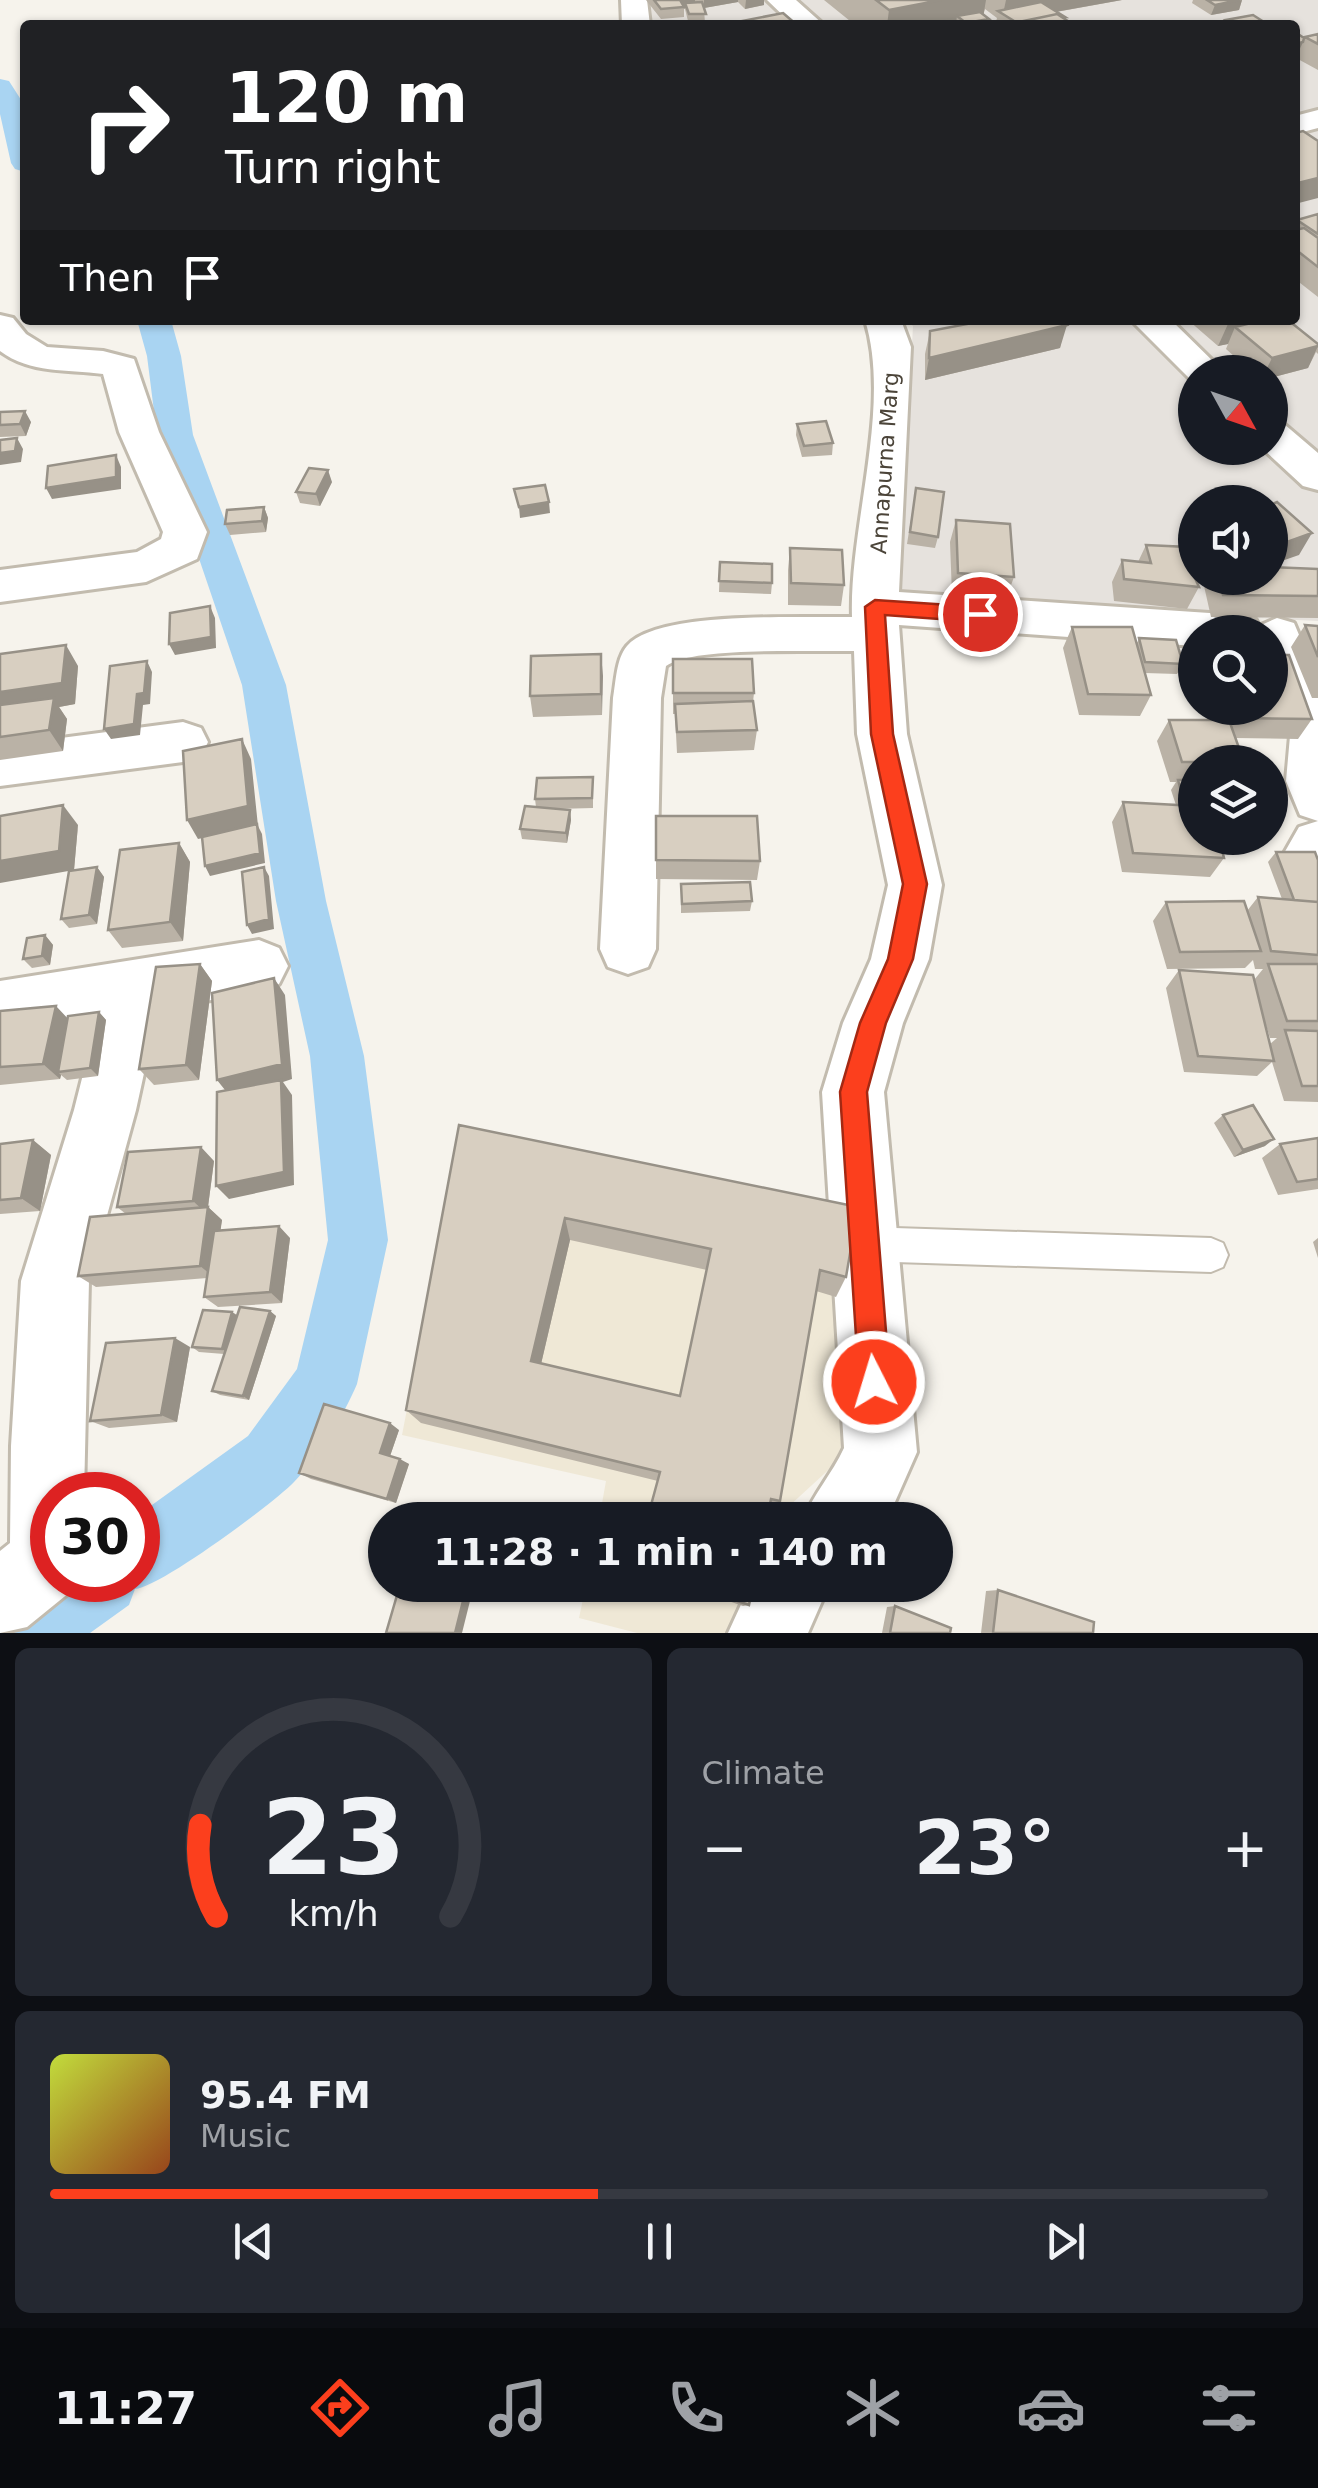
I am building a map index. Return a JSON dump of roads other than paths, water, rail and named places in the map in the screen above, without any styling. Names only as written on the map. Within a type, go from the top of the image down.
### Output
[{"type":"street","points":[[780,0],[804,20]]},
{"type":"street","name":"Annapurna Marg","points":[[856,1502],[881,1452],[853,1092],[873,1023],[900,959],[915,884],[882,734],[876,621],[892,347],[885,325]]},
{"type":"street","points":[[1154,325],[1187,355]]},
{"type":"street","points":[[0,326],[12,345],[44,361],[106,362],[120,367],[138,432],[186,532],[182,548],[146,566],[0,586]]},
{"type":"street","points":[[628,949],[637,698],[644,658],[662,644],[876,621],[1178,632]]},
{"type":"street","points":[[1288,667],[1314,736],[1312,781],[1318,800]]},
{"type":"street","points":[[0,766],[183,742]]},
{"type":"street","points":[[1318,843],[1310,855],[1318,873]]},
{"type":"street","points":[[0,1008],[259,966]]},
{"type":"street","points":[[0,1600],[48,1561],[46,1446],[55,1281],[105,1110],[134,987]]},
{"type":"street","points":[[767,1633],[782,1602]]},
{"type":"lane","points":[[862,1244],[1211,1255]]},
{"type":"waterway","points":[[0,87],[12,107],[20,141]]},
{"type":"waterway","points":[[155,325],[164,356],[175,435],[264,685],[301,901],[337,1056],[358,1240],[325,1384],[271,1459],[160,1540]]},
{"type":"waterway","points":[[31,1633],[74,1602]]}]
